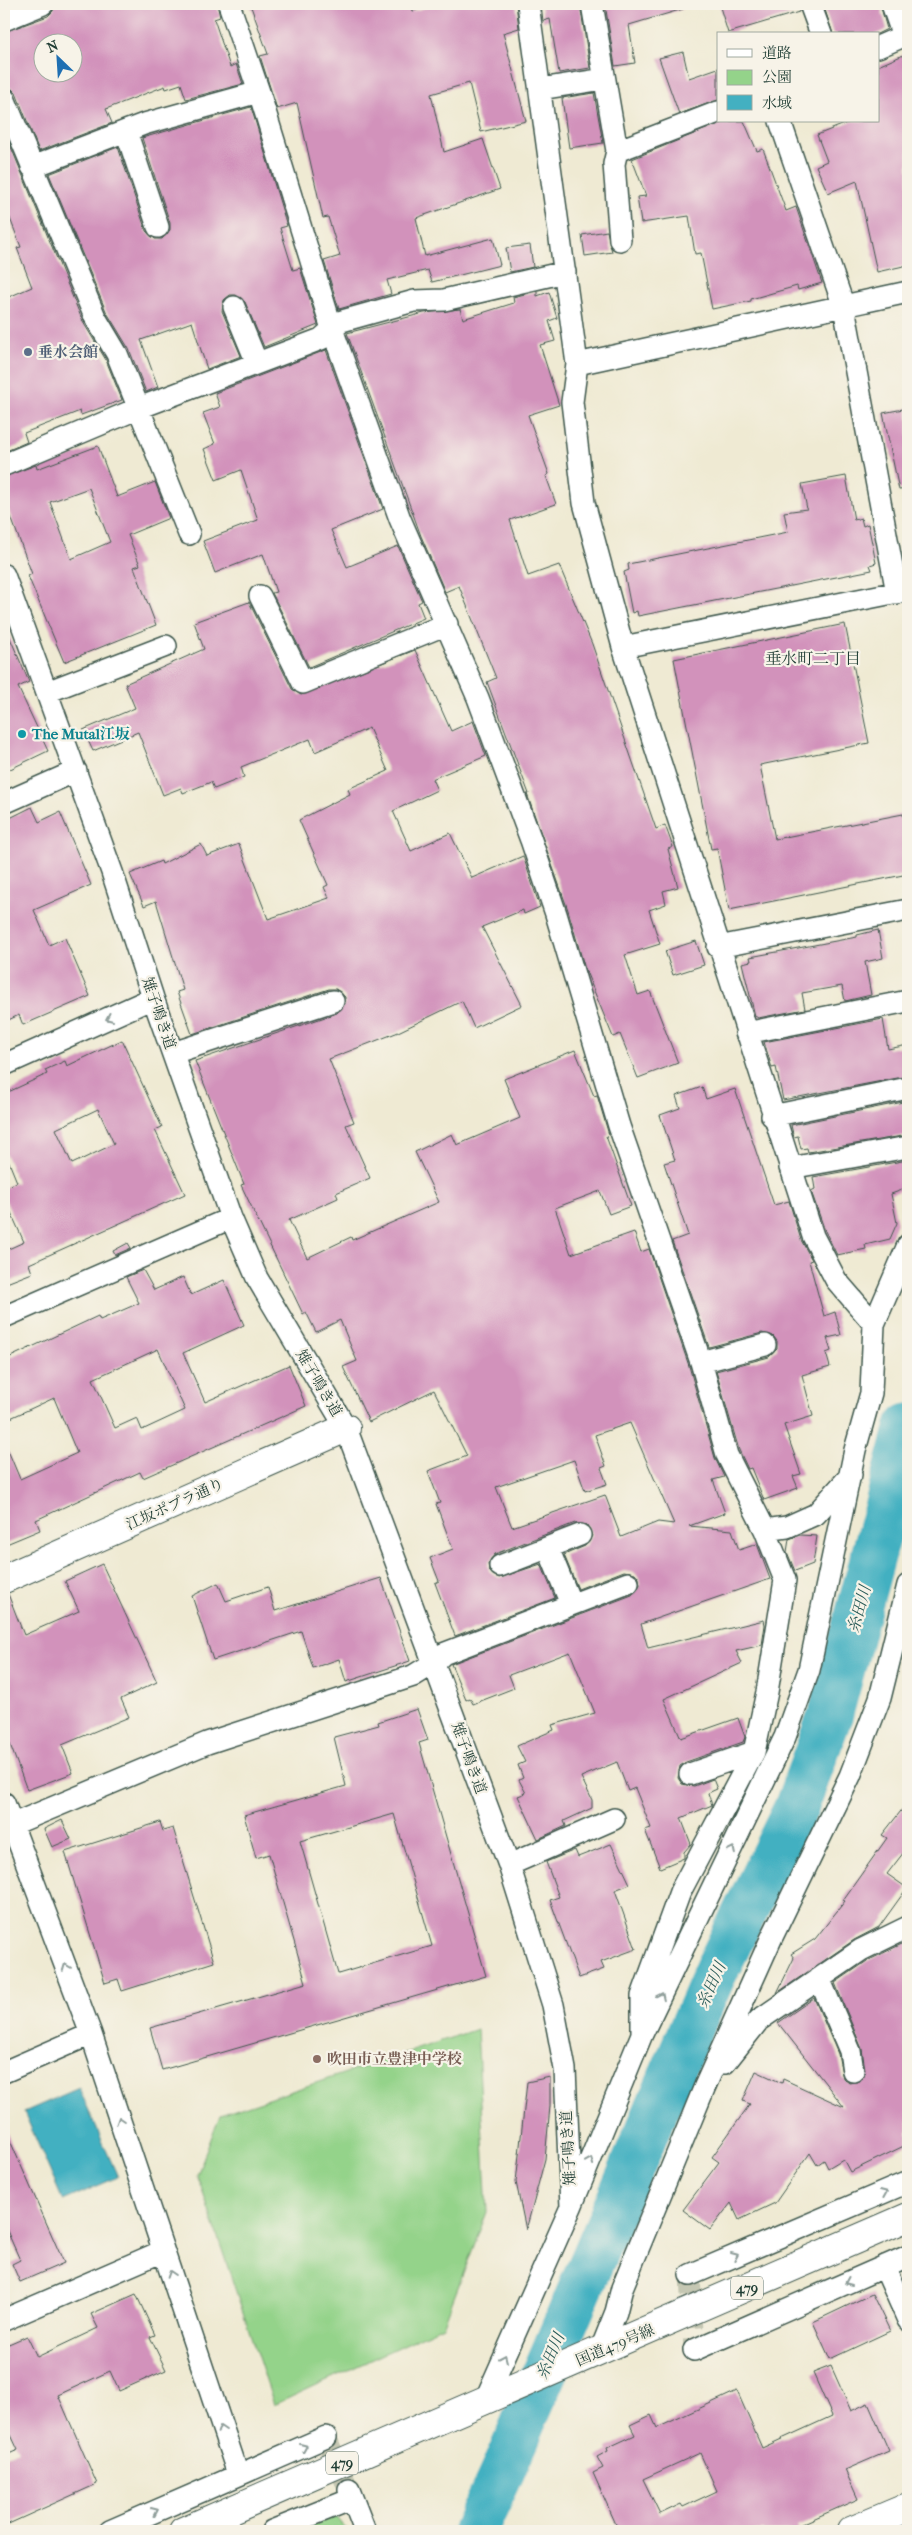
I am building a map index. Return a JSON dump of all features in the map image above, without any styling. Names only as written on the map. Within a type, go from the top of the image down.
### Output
[{"type":"main road","name":"江坂ポプラ通り","points":[[4,1579],[346,1428]]},
{"type":"main road","name":"国道479号線","points":[[183,2531],[908,2218]]},
{"type":"main road","points":[[851,2531],[908,2506]]},
{"type":"street","points":[[4,20],[43,4]]},
{"type":"street","points":[[229,4],[259,92],[332,329],[400,519],[478,698],[556,914],[619,1126],[701,1362],[727,1455],[765,1530],[785,1580],[767,1692],[754,1752],[680,1892],[642,1996],[642,2034]]},
{"type":"street","points":[[528,4],[577,364],[572,402],[584,503],[623,647],[812,1236],[836,1280],[874,1324]]},
{"type":"street","points":[[592,4],[617,151],[614,164],[620,240]]},
{"type":"street","points":[[810,4],[819,32]]},
{"type":"street","points":[[880,46],[906,35],[892,4]]},
{"type":"street","points":[[540,89],[604,79]]},
{"type":"street","points":[[32,167],[126,131],[259,92]]},
{"type":"street","points":[[4,98],[95,317],[118,354],[189,534]]},
{"type":"street","points":[[617,151],[717,112]]},
{"type":"street","points":[[623,647],[903,592],[844,307],[780,122]]},
{"type":"street","points":[[126,131],[158,227]]},
{"type":"street","points":[[4,465],[139,408],[321,339],[342,321],[414,301],[444,300],[564,272]]},
{"type":"street","points":[[577,364],[908,292]]},
{"type":"street","points":[[234,306],[256,363]]},
{"type":"street","name":"雉子鳴き道","points":[[4,576],[76,771],[153,998],[231,1218],[257,1278],[346,1428],[509,1865],[553,2004],[565,2069],[571,2207]]},
{"type":"street","points":[[260,596],[303,683],[446,624]]},
{"type":"street","points":[[47,692],[166,646]]},
{"type":"street","points":[[4,802],[76,771]]},
{"type":"street","points":[[718,947],[908,910]]},
{"type":"street","points":[[4,1065],[153,998]]},
{"type":"street","points":[[173,1053],[332,1001]]},
{"type":"street","points":[[746,1033],[908,1001]]},
{"type":"street","points":[[772,1116],[908,1088]]},
{"type":"street","points":[[790,1168],[908,1147]]},
{"type":"street","points":[[4,1317],[231,1218]]},
{"type":"street","points":[[492,2399],[642,2034],[785,1737],[809,1670],[855,1450],[871,1393],[874,1324],[908,1245]]},
{"type":"street","points":[[701,1362],[765,1346]]},
{"type":"street","points":[[765,1530],[787,1527],[816,1514],[851,1474]]},
{"type":"street","points":[[500,1566],[580,1535]]},
{"type":"street","points":[[548,1548],[572,1604]]},
{"type":"street","points":[[8,1826],[208,1743],[413,1676],[434,1663],[443,1654],[628,1583]]},
{"type":"street","points":[[593,2355],[616,2312],[622,2288],[706,2086],[771,1939],[850,1776],[880,1698],[908,1585]]},
{"type":"street","points":[[690,1774],[754,1752]]},
{"type":"street","points":[[4,1803],[8,1826],[91,2034],[238,2474]]},
{"type":"street","points":[[509,1865],[614,1819]]},
{"type":"street","points":[[706,2086],[759,2020],[861,1950],[908,1927]]},
{"type":"street","points":[[819,1978],[850,2051],[853,2071]]},
{"type":"street","points":[[4,2072],[91,2034]]},
{"type":"street","points":[[690,2275],[908,2182]]},
{"type":"street","points":[[4,2320],[163,2251]]},
{"type":"street","points":[[694,2350],[908,2256]]},
{"type":"street","points":[[884,2266],[908,2320]]},
{"type":"street","points":[[110,2531],[326,2437]]},
{"type":"street","points":[[272,2531],[351,2494],[364,2531]]},
{"type":"green space","points":[[477,2029],[487,2212],[443,2326],[274,2405],[197,2175],[220,2115]]},
{"type":"green space","points":[[334,2515],[347,2531],[298,2531]]},
{"type":"water","points":[[79,2088],[118,2177],[63,2201],[24,2112]]},
{"type":"building","points":[[55,4],[217,4],[220,17],[214,19],[230,67],[236,64],[243,84],[186,99],[181,84],[166,89],[165,86],[106,109],[112,123],[39,151],[16,93],[11,88],[4,86],[4,32],[48,16],[53,11]]},
{"type":"building","points":[[250,4],[411,4],[413,11],[439,4],[516,4],[519,28],[503,33],[526,121],[481,132],[469,83],[431,94],[444,152],[483,139],[500,189],[416,218],[425,256],[493,238],[500,265],[432,282],[428,270],[387,280],[391,294],[339,309],[324,261],[340,256],[328,217],[323,218],[297,103],[277,109],[260,56],[268,54]]},
{"type":"building","points":[[541,4],[580,4],[590,68],[559,73],[550,19],[543,21]]},
{"type":"building","points":[[605,4],[682,4],[683,9],[629,25],[635,63],[615,66]]},
{"type":"building","points":[[719,4],[798,4],[799,12],[728,32]]},
{"type":"building","points":[[823,4],[880,4],[887,29],[880,32],[832,32]]},
{"type":"building","points":[[683,52],[689,78],[717,68],[717,100],[679,114],[659,58]]},
{"type":"building","points":[[908,53],[908,265],[877,272],[857,181],[828,193],[816,166],[827,161],[817,135],[850,122],[880,122],[880,65]]},
{"type":"building","points":[[594,93],[603,143],[569,148],[562,98]]},
{"type":"building","points":[[251,107],[287,226],[280,228],[293,270],[300,268],[318,325],[264,347],[245,302],[236,295],[230,295],[224,300],[222,311],[241,356],[207,369],[192,322],[141,340],[158,387],[146,392],[129,349],[106,311],[49,174],[118,147],[146,231],[155,239],[162,239],[170,230],[170,223],[142,138]]},
{"type":"building","points":[[724,122],[744,122],[757,151],[763,149],[786,211],[796,207],[822,283],[798,290],[797,286],[751,299],[751,301],[712,309],[701,253],[695,254],[689,216],[641,223],[637,197],[646,196],[632,159]]},
{"type":"building","points":[[4,130],[83,322],[106,360],[122,400],[81,415],[80,411],[24,433],[27,442],[4,452],[4,299],[32,287],[17,248],[21,247],[4,203]]},
{"type":"building","points":[[607,231],[612,252],[585,256],[582,235]]},
{"type":"building","points":[[530,245],[533,267],[510,272],[506,248]]},
{"type":"building","points":[[537,291],[537,296],[549,292],[557,318],[549,321],[555,341],[540,345],[559,405],[528,415],[549,474],[546,476],[556,504],[510,520],[528,576],[559,565],[592,644],[656,829],[665,825],[673,847],[668,849],[678,887],[663,891],[666,904],[649,910],[660,944],[625,955],[638,995],[650,991],[678,1063],[638,1078],[620,1034],[613,1037],[585,969],[568,910],[527,794],[529,794],[487,682],[496,678],[459,586],[445,592],[421,536],[347,333],[424,313],[460,309],[463,319],[514,303],[513,297]]},
{"type":"building","points":[[326,350],[383,509],[331,530],[347,567],[398,546],[422,601],[418,603],[424,618],[309,667],[272,593],[276,592],[263,554],[215,573],[203,541],[258,520],[241,470],[216,480],[204,449],[215,444],[203,413],[220,407],[215,393]]},
{"type":"building","points":[[908,408],[908,489],[899,490],[883,413]]},
{"type":"building","points":[[98,446],[117,497],[155,482],[169,518],[128,535],[140,565],[134,567],[156,625],[64,662],[28,576],[32,574],[4,498],[4,477],[36,465],[37,469]],"holes":[[[89,488],[110,542],[71,559],[50,502]]]},
{"type":"building","points":[[846,476],[854,520],[861,518],[863,526],[868,524],[876,563],[870,565],[872,570],[638,616],[637,611],[632,613],[624,572],[629,570],[628,564],[788,532],[784,512],[807,509],[802,484]]},
{"type":"building","points":[[249,602],[292,689],[301,695],[415,650],[451,731],[473,721],[486,756],[432,779],[437,790],[393,811],[411,851],[450,833],[472,878],[523,856],[540,907],[524,914],[523,910],[482,927],[522,1005],[474,1028],[462,1001],[396,1033],[329,1059],[354,1122],[346,1125],[370,1178],[336,1193],[338,1198],[289,1220],[307,1258],[351,1237],[352,1240],[439,1202],[415,1152],[452,1134],[457,1145],[520,1118],[504,1079],[575,1050],[594,1096],[597,1095],[609,1135],[606,1136],[631,1206],[609,1214],[600,1191],[555,1208],[571,1254],[634,1232],[641,1252],[649,1249],[689,1366],[715,1458],[724,1477],[713,1480],[725,1513],[689,1526],[732,1530],[739,1550],[757,1544],[770,1579],[641,1624],[648,1648],[764,1620],[765,1625],[762,1645],[736,1651],[742,1663],[664,1699],[681,1738],[738,1718],[745,1737],[743,1742],[686,1762],[680,1766],[678,1778],[682,1784],[694,1786],[713,1779],[717,1789],[708,1793],[712,1805],[681,1818],[691,1844],[684,1852],[684,1858],[660,1868],[645,1830],[651,1828],[635,1788],[628,1791],[617,1762],[581,1777],[592,1800],[592,1808],[564,1821],[566,1826],[538,1839],[518,1796],[526,1793],[519,1780],[523,1778],[518,1765],[525,1762],[517,1746],[554,1730],[552,1725],[595,1713],[570,1652],[509,1675],[514,1688],[473,1704],[470,1698],[466,1700],[451,1664],[632,1595],[640,1585],[639,1578],[635,1573],[624,1571],[578,1589],[564,1555],[585,1546],[592,1536],[587,1525],[575,1523],[495,1554],[488,1564],[489,1571],[499,1578],[541,1564],[555,1598],[455,1636],[435,1583],[439,1581],[430,1558],[453,1549],[436,1504],[440,1503],[428,1471],[467,1456],[434,1390],[369,1422],[343,1367],[357,1361],[340,1320],[316,1332],[306,1312],[303,1314],[241,1185],[244,1184],[195,1061],[337,1013],[345,1004],[345,997],[336,989],[329,989],[192,1034],[177,992],[183,990],[156,901],[144,906],[130,874],[161,861],[162,864],[201,844],[207,856],[239,844],[268,919],[329,898],[324,887],[328,885],[299,820],[350,794],[348,789],[388,771],[369,728],[315,752],[310,739],[241,767],[244,777],[214,789],[211,782],[183,793],[181,788],[163,795],[138,732],[93,751],[83,730],[135,708],[125,684],[204,649],[194,622]],"holes":[[[630,1423],[674,1524],[658,1522],[621,1537],[605,1495],[512,1527],[496,1487],[574,1460],[585,1491],[607,1484],[601,1468],[606,1466],[595,1435]]]},
{"type":"building","points":[[4,624],[29,682],[18,687],[48,751],[4,772]]},
{"type":"building","points":[[845,624],[869,743],[760,765],[775,839],[903,814],[905,825],[908,825],[908,874],[729,910],[717,848],[711,849],[674,659]]},
{"type":"building","points":[[32,807],[39,822],[60,812],[91,885],[34,910],[49,945],[65,938],[90,996],[23,1025],[19,1015],[4,1022],[4,821]]},
{"type":"building","points":[[878,930],[883,958],[865,962],[871,995],[845,1001],[842,986],[802,993],[805,1009],[758,1018],[755,1016],[742,963],[751,961],[750,957],[857,937],[857,935]]},
{"type":"building","points":[[696,941],[704,965],[673,975],[665,951]]},
{"type":"building","points":[[883,1019],[888,1049],[908,1045],[908,1076],[783,1100],[776,1067],[772,1068],[764,1042]]},
{"type":"building","points":[[122,1040],[162,1127],[155,1130],[185,1194],[29,1264],[32,1273],[4,1284],[4,1251],[24,1242],[4,1197],[4,1188],[17,1182],[4,1150],[4,1094],[47,1074],[45,1070],[65,1061],[67,1066]],"holes":[[[98,1109],[114,1144],[72,1164],[56,1129]]]},
{"type":"building","points":[[702,1087],[706,1099],[735,1089],[774,1205],[789,1201],[801,1240],[812,1260],[809,1261],[824,1316],[835,1312],[841,1335],[827,1338],[831,1351],[826,1353],[830,1367],[802,1375],[813,1416],[784,1425],[801,1474],[793,1476],[798,1488],[764,1500],[751,1468],[748,1469],[739,1450],[716,1371],[769,1357],[777,1349],[777,1341],[773,1336],[762,1333],[709,1347],[672,1241],[688,1235],[664,1163],[675,1160],[660,1115],[680,1108],[676,1096]]},
{"type":"building","points":[[908,1101],[908,1135],[808,1152],[807,1148],[801,1149],[798,1136],[794,1137],[793,1134],[791,1125]]},
{"type":"building","points":[[908,1160],[908,1188],[891,1194],[897,1223],[890,1239],[865,1245],[866,1249],[837,1255],[825,1231],[811,1191],[815,1189],[813,1177]]},
{"type":"building","points":[[128,1243],[131,1248],[115,1255],[113,1251]]},
{"type":"building","points":[[143,1270],[154,1290],[183,1277],[191,1295],[224,1280],[244,1325],[183,1353],[205,1402],[289,1365],[306,1406],[143,1478],[140,1472],[36,1520],[40,1530],[4,1545],[4,1441],[20,1479],[77,1453],[54,1398],[4,1421],[4,1360],[98,1316],[100,1320],[139,1303],[126,1277]],"holes":[[[158,1349],[185,1410],[142,1430],[137,1418],[115,1428],[93,1379]]]},
{"type":"building","points":[[800,1535],[817,1536],[813,1564],[795,1571],[787,1552],[789,1539]]},
{"type":"building","points":[[102,1564],[157,1682],[121,1699],[129,1717],[62,1745],[73,1773],[27,1790],[4,1728],[4,1594],[8,1594],[24,1635],[79,1611],[65,1581]]},
{"type":"building","points":[[381,1578],[410,1661],[346,1682],[339,1659],[313,1668],[301,1631],[213,1660],[192,1596],[218,1583],[226,1601],[268,1587],[275,1611]]},
{"type":"building","points":[[417,1709],[428,1740],[419,1743],[486,1976],[162,2070],[150,2028],[306,1983],[269,1854],[256,1858],[244,1815],[346,1786],[334,1737],[379,1725],[378,1722]],"holes":[[[394,1814],[432,1946],[338,1974],[300,1841]]]},
{"type":"building","points":[[908,1802],[908,1855],[904,1852],[887,1874],[907,1888],[879,1927],[854,1940],[777,1993],[794,1958],[791,1954],[815,1939],[845,1901],[843,1900],[887,1838],[882,1835]]},
{"type":"building","points":[[62,1820],[71,1839],[52,1847],[44,1829]]},
{"type":"building","points":[[160,1822],[163,1831],[173,1828],[214,1962],[122,1991],[118,1979],[105,1983],[65,1852]]},
{"type":"building","points":[[611,1844],[630,1884],[615,1890],[636,1949],[601,1962],[604,1969],[579,1978],[550,1900],[559,1897],[546,1862],[575,1850],[578,1857]]},
{"type":"building","points":[[908,1941],[908,2144],[850,2172],[843,2159],[828,2168],[824,2160],[817,2165],[810,2153],[775,2203],[739,2220],[731,2203],[710,2230],[683,2210],[719,2162],[712,2157],[750,2104],[743,2101],[756,2071],[782,2083],[783,2079],[844,2107],[778,2023],[814,1998],[838,2054],[843,2078],[849,2083],[860,2081],[865,2070],[862,2049],[835,1983],[867,1961]]},
{"type":"building","points":[[550,2077],[550,2106],[545,2159],[526,2230],[516,2182],[527,2082]]},
{"type":"building","points":[[4,2127],[64,2263],[20,2282],[12,2264],[20,2260],[4,2224]]},
{"type":"building","points":[[136,2294],[155,2335],[150,2337],[166,2370],[119,2391],[110,2371],[58,2395],[97,2484],[4,2526],[4,2456],[18,2450],[4,2420],[4,2346],[27,2336],[37,2357],[98,2328],[91,2314]]},
{"type":"building","points":[[872,2294],[890,2331],[830,2359],[813,2322]]},
{"type":"building","points":[[831,2366],[851,2411],[868,2403],[889,2451],[845,2470],[858,2499],[797,2526],[799,2531],[619,2531],[593,2473],[603,2468],[597,2457],[608,2451],[607,2448],[635,2435],[630,2425],[651,2415],[657,2428],[737,2391],[762,2448],[832,2416],[813,2373]],"holes":[[[700,2453],[717,2491],[683,2507],[681,2504],[660,2514],[643,2479]]]},
{"type":"waterway","name":"糸田川","points":[[475,2531],[501,2475],[713,1977],[796,1808],[831,1713],[908,1426]]},
{"type":"tunnel","points":[[690,2275],[694,2350]]},
{"type":"tunnel","points":[[326,2437],[349,2490]]},
{"type":"place","name":"垂水会館","points":[[28,352]]},
{"type":"place","name":"The Mutal江坂","points":[[22,734]]},
{"type":"place","name":"吹田市立豊津中学校","points":[[317,2059]]},
{"type":"district","name":"垂水町二丁目","points":[[813,658]]}]
